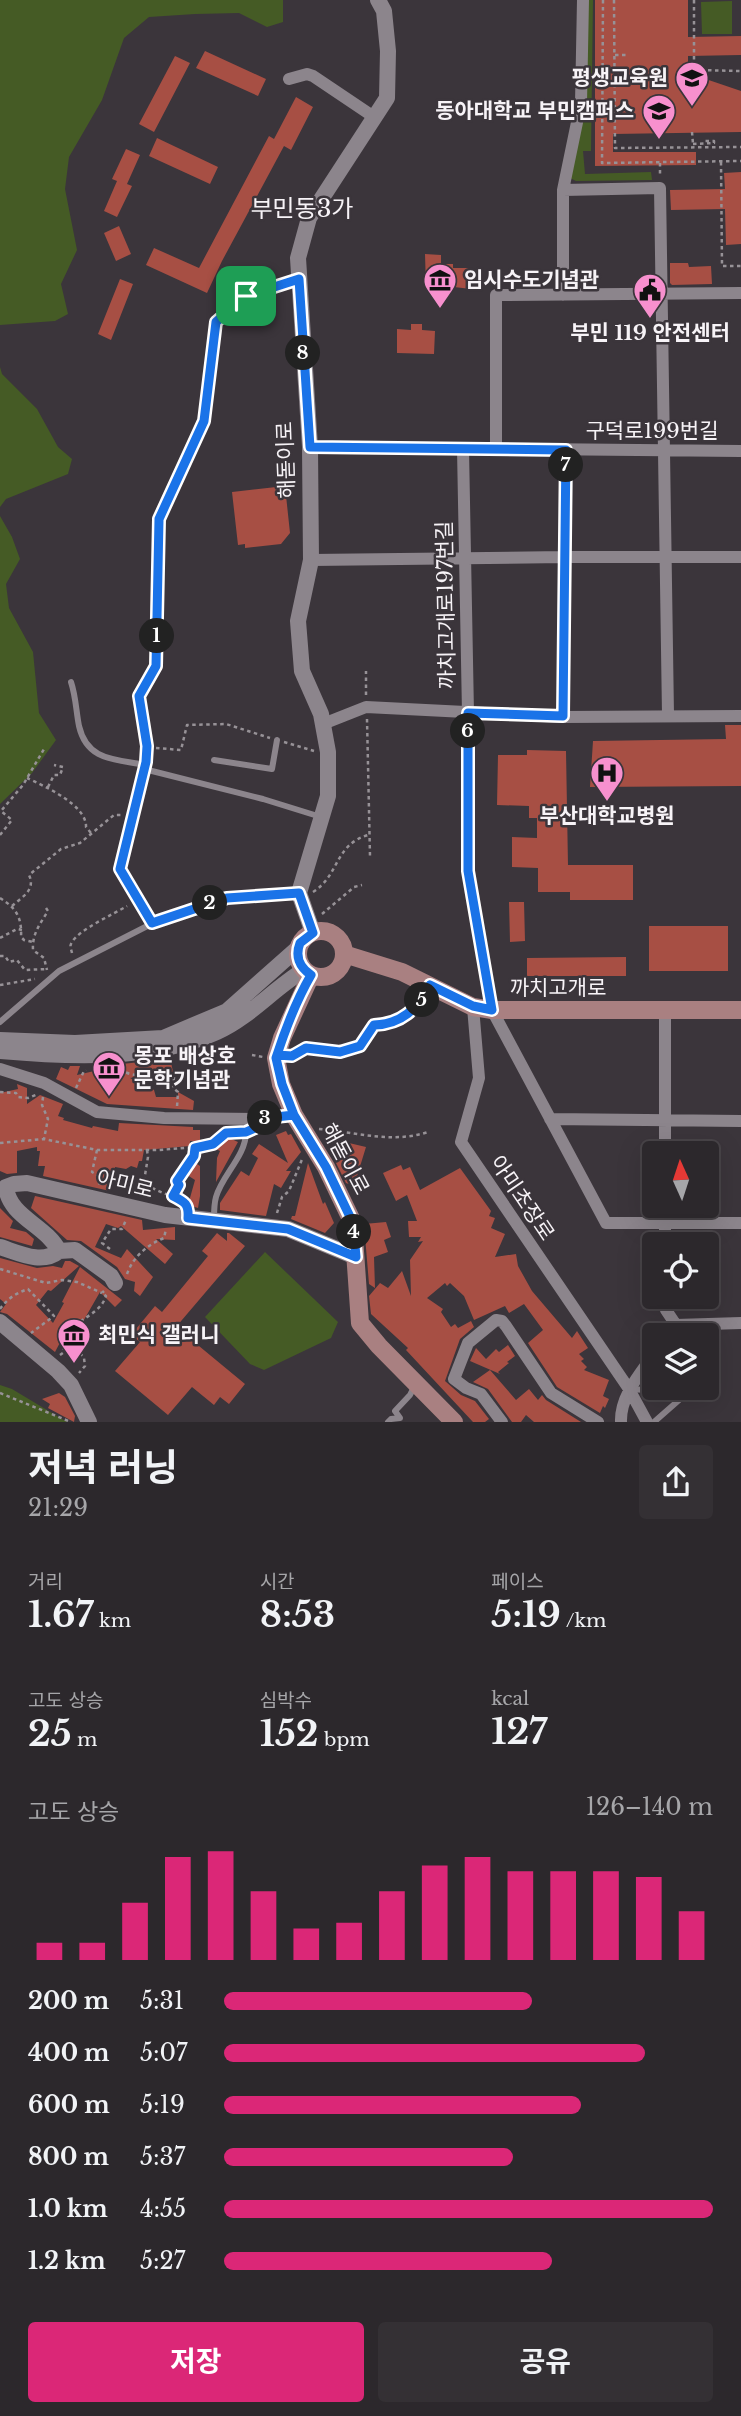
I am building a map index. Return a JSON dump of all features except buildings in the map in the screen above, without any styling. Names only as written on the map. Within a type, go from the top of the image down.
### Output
[{"type":"main road","points":[[311,926],[334,935],[343,947],[343,962],[333,974],[318,977],[307,972],[298,959],[298,948],[311,926]]},
{"type":"main road","name":"까치고개로","points":[[344,954],[402,972],[473,1006],[492,1010],[741,1010]]},
{"type":"main road","points":[[277,1055],[307,972]]},
{"type":"main road","name":"해돋이로","points":[[277,1055],[282,1084],[294,1115],[326,1167],[353,1223],[360,1323],[454,1422]]},
{"type":"street","name":"해돋이로","points":[[300,896],[328,796],[328,752],[321,714],[302,671],[298,621],[311,560],[310,447],[298,258],[309,218],[387,98],[388,51],[384,11],[378,0]]},
{"type":"street","points":[[564,295],[563,190],[581,103],[583,0]]},
{"type":"street","points":[[289,79],[307,74],[321,79],[374,117]]},
{"type":"street","points":[[563,190],[660,188],[667,715]]},
{"type":"street","points":[[496,449],[496,295],[741,293]]},
{"type":"street","name":"구덕로199번길","points":[[310,447],[741,451]]},
{"type":"street","name":"까치고개로197번길","points":[[463,449],[468,871],[492,1010],[606,1223],[665,1223]]},
{"type":"street","points":[[563,716],[566,450]]},
{"type":"street","points":[[311,560],[565,556],[741,557]]},
{"type":"street","points":[[323,724],[366,707],[563,716],[741,716]]},
{"type":"street","points":[[300,896],[311,926]]},
{"type":"street","points":[[0,1040],[75,1043],[163,1038],[227,1012],[298,948]]},
{"type":"street","points":[[0,1051],[80,1056],[165,1049],[216,1032],[307,972]]},
{"type":"street","points":[[273,993],[284,989],[290,991],[298,1000]]},
{"type":"street","name":"아미초장로","points":[[473,1006],[480,1078],[461,1142],[629,1389],[647,1422]]},
{"type":"street","points":[[665,1010],[665,1141]]},
{"type":"street","points":[[0,1069],[44,1083],[97,1112],[177,1118],[257,1119],[294,1115]]},
{"type":"street","points":[[550,1119],[741,1121]]},
{"type":"street","name":"아미로","points":[[59,1251],[45,1232],[10,1202],[6,1187],[27,1183],[188,1218],[288,1229],[356,1257]]},
{"type":"street","points":[[665,1218],[665,1232]]},
{"type":"street","points":[[665,1223],[741,1223]]},
{"type":"street","points":[[0,1247],[44,1258],[59,1251],[75,1250],[111,1276],[108,1288]]},
{"type":"street","points":[[502,1422],[481,1394],[454,1379],[465,1348],[496,1320],[502,1321],[506,1326],[551,1393],[598,1422]]},
{"type":"street","points":[[0,1322],[26,1342],[71,1385],[89,1422]]},
{"type":"street","points":[[719,1325],[741,1323]]},
{"type":"street","points":[[621,1422],[622,1407],[629,1389],[642,1371]]},
{"type":"lane","points":[[152,923],[120,869],[145,767],[147,748],[139,696],[156,666],[159,519],[204,421],[216,322],[246,296],[299,279]]},
{"type":"lane","points":[[71,682],[76,695],[79,727],[88,749],[104,758],[323,817]]},
{"type":"lane","points":[[215,760],[272,769],[278,740]]},
{"type":"lane","points":[[0,1022],[59,971],[152,923],[227,898],[300,896]]},
{"type":"lane","points":[[214,1220],[215,1198],[246,1139],[246,1132],[255,1128],[257,1119]]},
{"type":"lane","points":[[388,1422],[400,1418],[395,1411],[411,1395],[416,1383]]},
{"type":"lane","points":[[629,1389],[687,1393],[654,1422]]},
{"type":"path","points":[[603,0],[602,163],[741,161]]},
{"type":"path","points":[[614,0],[615,148],[741,147]]},
{"type":"path","points":[[694,0],[694,70],[741,71]]},
{"type":"path","points":[[615,55],[628,55]]},
{"type":"path","points":[[688,66],[694,66]]},
{"type":"path","points":[[692,132],[693,146]]},
{"type":"path","points":[[693,146],[714,143],[704,141]]},
{"type":"path","points":[[720,162],[722,266],[741,266]]},
{"type":"path","points":[[366,671],[370,856]]},
{"type":"path","points":[[147,748],[181,750],[187,725],[226,724],[317,752],[328,752]]},
{"type":"path","points":[[0,835],[12,820],[1,811],[27,778],[44,749]]},
{"type":"path","points":[[48,787],[54,775],[60,775],[64,767],[54,765]]},
{"type":"path","points":[[27,778],[48,787],[75,805],[83,814],[86,827],[91,833]]},
{"type":"path","points":[[12,906],[30,890],[29,875],[61,849],[80,843],[114,814],[132,816]]},
{"type":"path","points":[[300,896],[323,886],[337,865],[340,853],[354,841],[368,835]]},
{"type":"path","points":[[311,926],[354,887],[362,885]]},
{"type":"path","points":[[0,898],[12,906],[20,917],[21,937],[33,942]]},
{"type":"path","points":[[76,963],[70,947],[72,941],[127,906]]},
{"type":"path","points":[[0,985],[34,979],[48,972],[44,958],[33,950],[36,930],[48,911],[46,908]]},
{"type":"path","points":[[0,937],[17,929],[22,930]]},
{"type":"path","points":[[0,956],[5,956],[9,962],[17,960],[25,970],[47,969]]},
{"type":"path","points":[[277,1055],[292,1056],[306,1048],[340,1052],[360,1046],[374,1025],[394,1022],[409,1014],[430,985]]},
{"type":"path","points":[[119,1068],[124,1072],[145,1077],[160,1073],[163,1086],[166,1086]]},
{"type":"path","points":[[72,1098],[83,1071],[90,1069]]},
{"type":"path","points":[[174,1077],[177,1118]]},
{"type":"path","points":[[0,1092],[16,1093],[18,1097],[28,1098],[43,1092],[43,1105],[48,1119],[44,1139]]},
{"type":"path","points":[[306,1134],[322,1129],[341,1133],[367,1133],[381,1139],[416,1136],[428,1132]]},
{"type":"path","points":[[0,1143],[44,1139],[97,1150],[195,1148],[213,1144],[226,1133],[246,1132]]},
{"type":"path","points":[[173,1196],[179,1185],[177,1181],[194,1156],[195,1148]]},
{"type":"path","points":[[97,1150],[92,1172],[97,1175],[100,1183],[97,1198]]},
{"type":"path","points":[[147,1150],[144,1181],[160,1193],[186,1203],[189,1206],[188,1218]]},
{"type":"path","points":[[273,1226],[282,1197],[289,1191],[304,1155]]},
{"type":"path","points":[[110,1248],[102,1243],[111,1228],[122,1229],[131,1207]]},
{"type":"path","points":[[0,1269],[46,1283],[62,1280],[108,1288]]},
{"type":"path","points":[[0,1309],[13,1296],[28,1289],[54,1316],[31,1331],[26,1342]]},
{"type":"path","points":[[58,1371],[82,1373],[86,1366],[84,1358],[80,1353],[73,1353]]},
{"type":"path","points":[[0,1393],[71,1422]]},
{"type":"green space","points":[[0,0],[283,0],[283,22],[267,27],[239,13],[149,17],[124,38],[102,100],[69,157],[65,189],[77,250],[61,284],[68,314],[55,321],[0,325]]},
{"type":"green space","points":[[588,0],[593,0],[591,151],[583,151],[585,174],[651,172],[652,180],[576,181],[570,178]]},
{"type":"green space","points":[[732,1],[732,34],[702,34],[701,2]]},
{"type":"green space","points":[[0,367],[2,374],[37,409],[58,447],[72,459],[68,474],[6,499],[0,507]]},
{"type":"green space","points":[[0,516],[20,559],[6,584],[9,608],[33,652],[39,713],[56,740],[32,773],[0,804]]},
{"type":"green space","points":[[265,1252],[338,1322],[331,1338],[264,1370],[250,1364],[205,1317]]},
{"type":"green space","points":[[0,1385],[12,1389],[67,1422],[0,1422]]},
{"type":"place","name":"평생교육원","points":[[692,108]]},
{"type":"place","name":"동아대학교 부민캠퍼스","points":[[659,141]]},
{"type":"place","name":"임시수도기념관","points":[[440,310]]},
{"type":"place","name":"부민 119 안전센터","points":[[650,320]]},
{"type":"place","name":"부산대학교병원","points":[[607,803]]},
{"type":"place","name":"몽포 배상호 문학기념관","points":[[109,1098]]},
{"type":"place","name":"최민식 갤러니","points":[[74,1365]]},
{"type":"district","name":"부민동3가","points":[[302,208]]},
{"type":"route","points":[[246,296],[216,322],[204,421],[159,519],[156,666],[139,696],[147,746],[146,762],[120,869],[152,923],[227,898],[299,893],[313,933],[300,943],[298,959],[303,970],[311,975],[303,988],[282,1038],[276,1058],[282,1084],[294,1115],[257,1119],[255,1128],[246,1132],[226,1133],[213,1144],[195,1148],[194,1156],[177,1181],[179,1185],[173,1196],[189,1206],[188,1218],[288,1229],[356,1257],[353,1223],[326,1167],[294,1115],[282,1084],[276,1058],[277,1055],[292,1056],[306,1048],[340,1052],[360,1046],[374,1025],[394,1022],[409,1014],[430,985],[473,1006],[492,1010],[468,871],[468,713],[563,716],[566,450],[310,447],[299,279],[246,296]]}]
